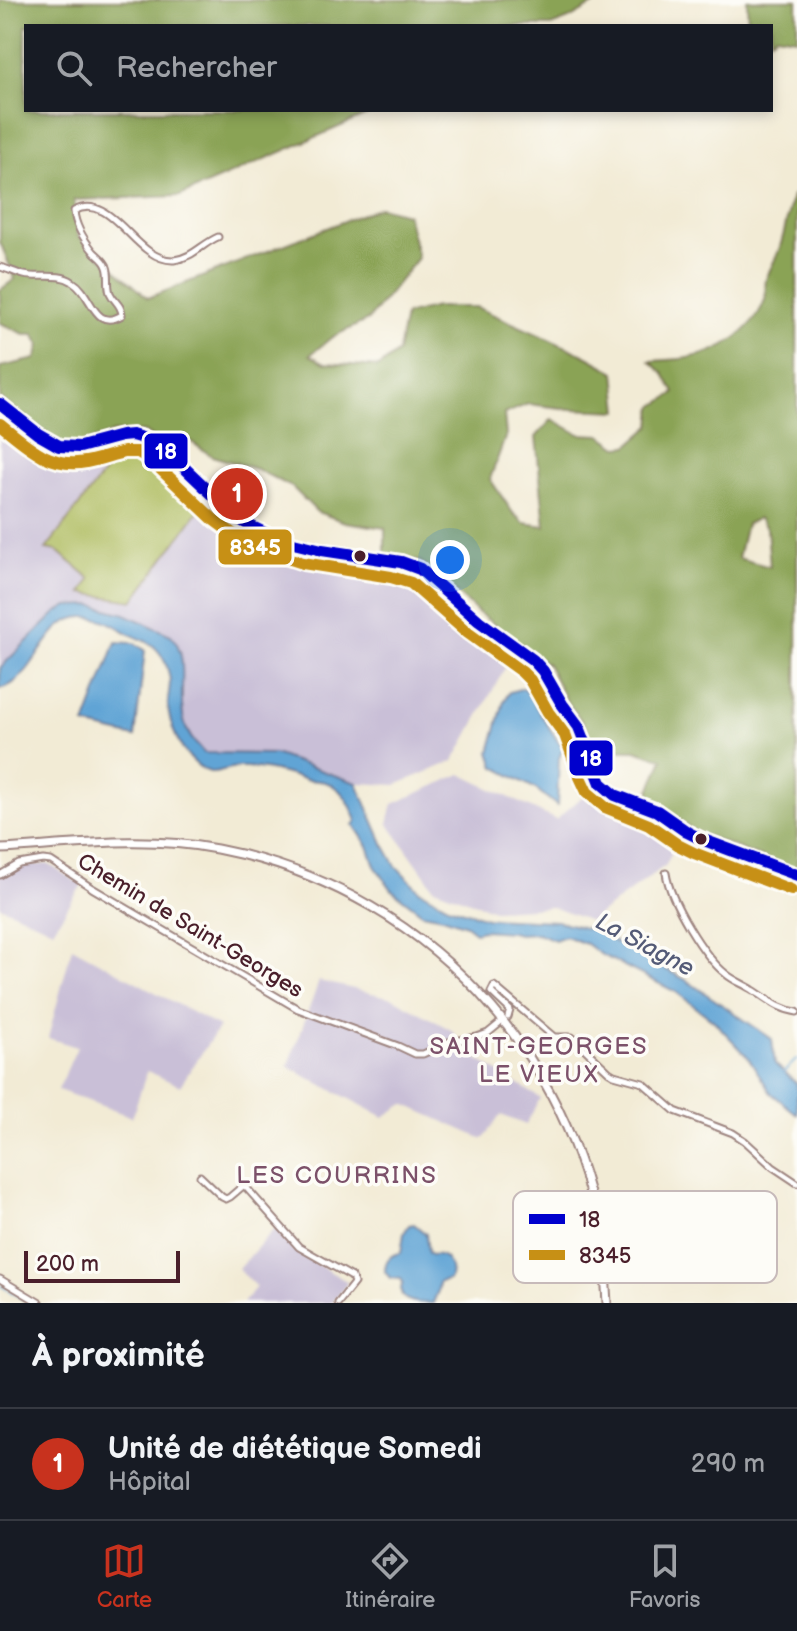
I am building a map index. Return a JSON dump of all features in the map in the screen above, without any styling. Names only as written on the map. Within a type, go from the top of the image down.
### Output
[{"type":"main road","points":[[0,404],[59,446],[82,447],[129,435],[147,439],[171,455],[243,522],[287,543],[392,560],[420,569],[543,671],[579,727],[601,783],[615,795],[657,811],[701,839],[797,875]]},
{"type":"street","points":[[0,267],[26,276],[66,277],[83,289],[101,318],[110,320],[122,315],[121,307],[111,295],[105,262],[82,234],[74,211],[83,206],[98,208],[151,253],[163,259],[176,260],[188,256],[218,237]]},
{"type":"street","points":[[0,848],[132,842],[172,843],[214,849],[264,860],[313,878],[376,909],[414,935],[462,975],[500,1016],[532,1061],[556,1103],[590,1191]]},
{"type":"street","name":"Chemin de Saint-Georges","points":[[0,875],[19,864],[51,861],[298,1009],[415,1054],[423,1054],[449,1042],[477,1037],[499,1024]]},
{"type":"street","points":[[666,873],[670,891],[689,927],[724,973],[773,1004],[797,1012]]},
{"type":"street","points":[[508,1017],[510,1010],[491,992],[494,986],[554,1037],[572,1037],[609,1072],[643,1083],[675,1111],[717,1126],[745,1141],[773,1167],[797,1183]]},
{"type":"street","points":[[200,1176],[226,1199],[244,1185],[299,1247],[352,1277],[354,1283],[338,1303]]},
{"type":"street","points":[[0,1279],[40,1303]]},
{"type":"street","points":[[605,1283],[607,1303]]},
{"type":"shaded area","points":[[0,414],[58,456],[83,454],[112,445],[145,450],[164,460],[186,484],[268,540],[300,551],[401,568],[431,586],[473,624],[513,653],[454,761],[396,785],[357,783],[274,754],[204,753],[190,738],[183,720],[181,653],[171,635],[125,614],[92,605],[21,650],[0,668]]},
{"type":"shaded area","points":[[461,774],[556,820],[594,786],[671,823],[678,839],[666,865],[590,921],[552,907],[494,910],[434,888],[388,823],[393,804]]},
{"type":"shaded area","points":[[48,864],[82,885],[53,930],[0,906],[0,873],[8,875],[21,866]]},
{"type":"shaded area","points":[[72,947],[219,1027],[180,1086],[147,1071],[132,1117],[58,1090],[77,1047],[48,1038]]},
{"type":"shaded area","points":[[319,981],[393,998],[453,1031],[465,1051],[540,1098],[526,1125],[501,1115],[483,1139],[404,1104],[384,1117],[288,1067]]},
{"type":"shaded area","points":[[276,1227],[296,1252],[348,1282],[332,1303],[243,1303],[256,1287],[238,1269]]},
{"type":"green space","points":[[0,0],[602,0],[556,24],[24,24],[24,112],[373,112],[180,196],[74,200],[78,236],[148,298],[380,207],[407,214],[418,258],[368,320],[332,337],[310,355],[325,363],[379,367],[398,352],[405,315],[436,307],[476,307],[615,372],[619,411],[528,404],[504,414],[506,435],[490,479],[513,513],[524,523],[545,526],[536,437],[552,419],[579,434],[601,435],[618,447],[628,446],[651,426],[653,407],[675,393],[664,374],[650,361],[687,358],[711,352],[733,340],[751,323],[765,299],[766,279],[781,243],[792,196],[797,195],[797,871],[694,831],[662,807],[646,800],[663,759],[635,750],[595,750],[584,724],[566,700],[547,664],[480,614],[421,562],[385,554],[385,528],[345,522],[317,512],[292,487],[256,469],[212,456],[187,439],[169,449],[144,432],[114,432],[82,444],[59,443],[0,398],[0,367],[36,359],[40,345],[34,334],[24,334],[0,323],[0,290],[15,279],[0,242]],"holes":[[[759,518],[767,529],[770,567],[738,558],[746,524]]]},
{"type":"green space","points":[[747,0],[797,0],[797,38],[776,35],[773,37],[773,24],[748,24]]},
{"type":"green space","points":[[119,453],[155,464],[204,503],[133,601],[82,593],[91,579],[57,551],[46,549]]},
{"type":"water","points":[[92,605],[125,614],[171,635],[177,644],[182,665],[185,726],[204,753],[274,754],[357,783],[396,866],[419,890],[448,906],[487,918],[557,921],[593,930],[686,980],[772,1039],[775,1064],[797,1084],[797,1114],[771,1093],[748,1057],[714,1021],[676,992],[565,936],[555,940],[537,933],[475,932],[466,925],[422,913],[393,891],[375,866],[368,846],[354,825],[357,821],[350,804],[333,786],[263,769],[238,767],[210,772],[200,767],[183,750],[176,736],[168,707],[170,682],[167,667],[159,652],[147,642],[103,620],[92,617],[71,619],[50,637],[24,674],[0,689],[0,668],[56,613],[68,606]]},
{"type":"water","points":[[116,642],[134,643],[145,650],[135,737],[85,725]]},
{"type":"water","points":[[524,688],[563,749],[559,758],[557,806],[536,789],[495,767],[490,752],[504,701],[509,692]]},
{"type":"water","points":[[414,1224],[426,1234],[428,1253],[445,1258],[449,1266],[449,1280],[439,1282],[433,1303],[404,1298],[401,1279],[390,1278],[385,1272],[389,1259],[401,1253],[404,1233],[409,1225]]},
{"type":"waterway","points":[[784,1072],[797,1059]]},
{"type":"waterway","points":[[0,1285],[30,1303]]},
{"type":"transit line","name":"18","points":[[0,404],[38,434],[59,446],[80,447],[132,435],[149,440],[171,455],[233,514],[277,539],[322,550],[401,562],[420,569],[543,671],[579,727],[601,783],[615,795],[657,811],[701,839],[797,875]]},
{"type":"transit line","name":"8345","points":[[0,424],[39,454],[61,462],[86,462],[124,452],[138,452],[151,460],[214,520],[257,548],[303,563],[411,583],[468,633],[530,680],[565,735],[587,792],[605,807],[649,825],[694,853],[791,890]]},
{"type":"place","name":"Unité de diététique Somedi","points":[[237,494]]},
{"type":"district","name":"SAINT-GEORGES LE VIEUX","points":[[539,1060]]},
{"type":"district","name":"LES COURRINS","points":[[337,1175]]},
{"type":"water label","name":"La Siagne","points":[[645,945]]}]
